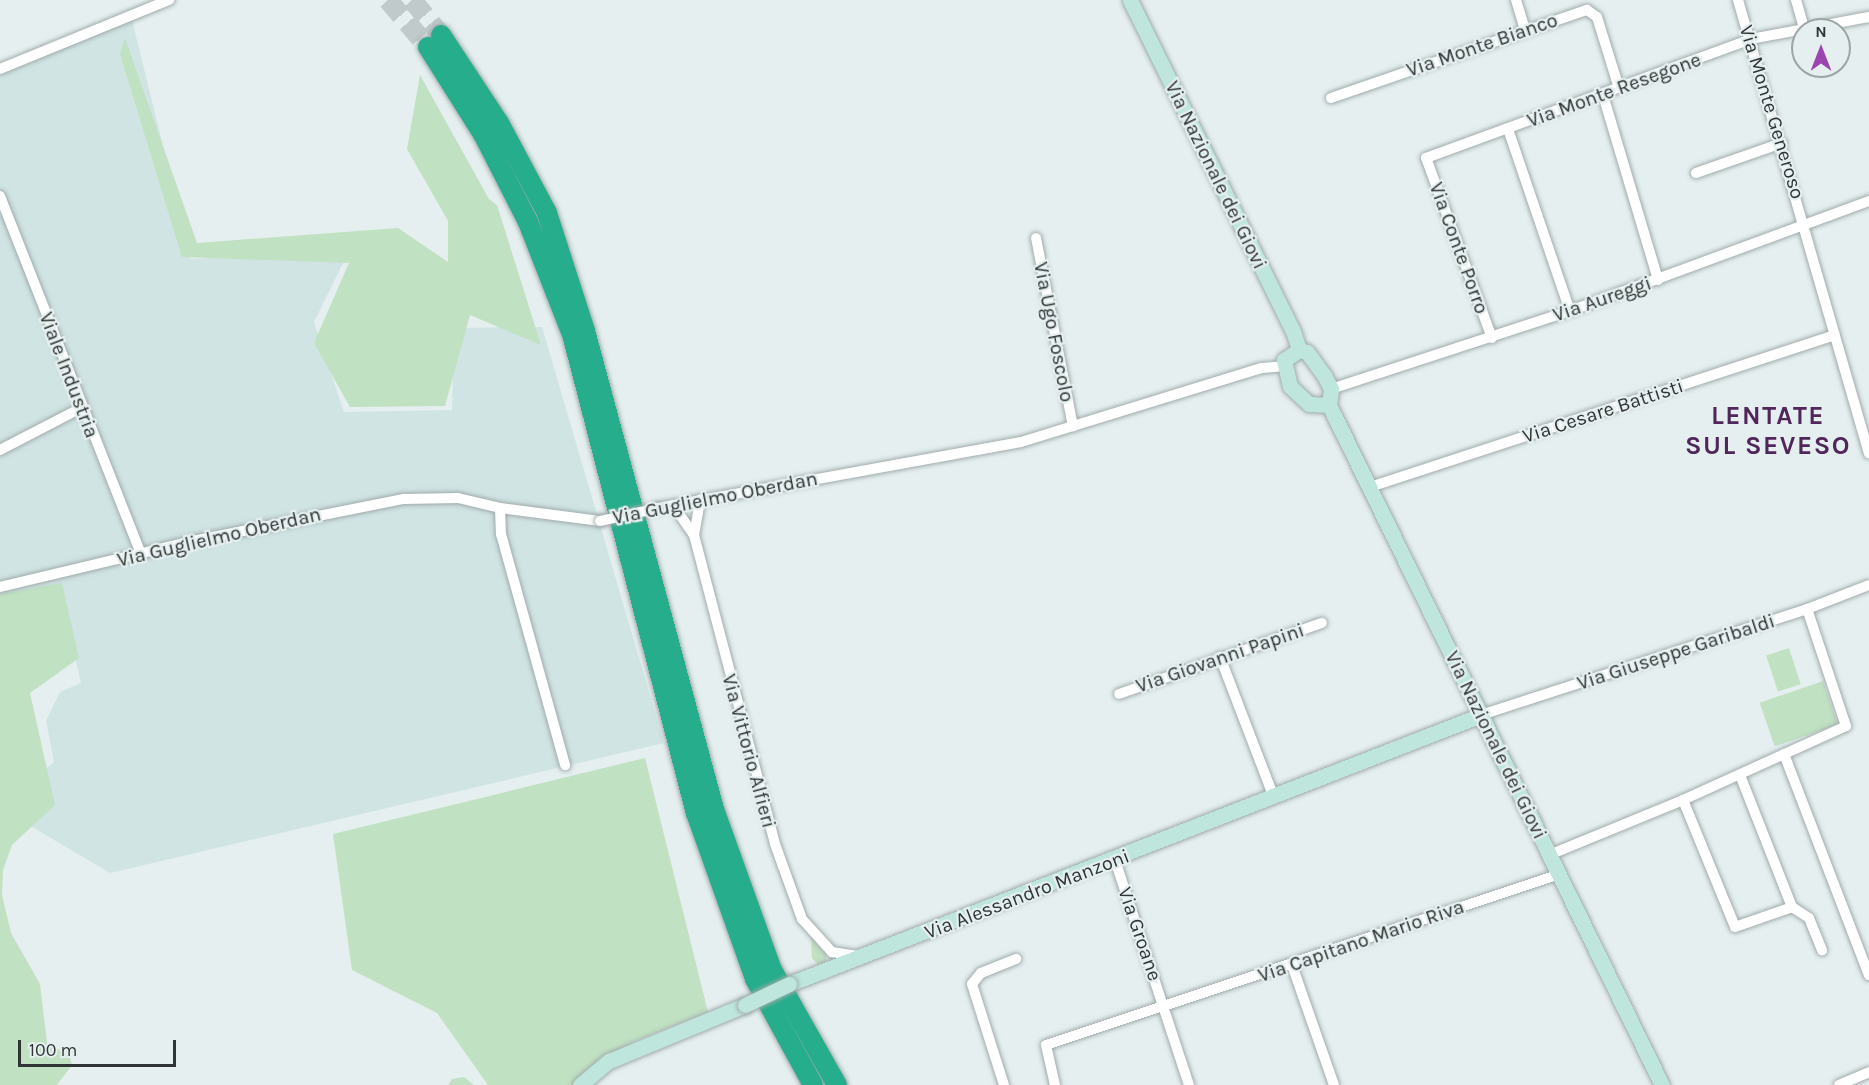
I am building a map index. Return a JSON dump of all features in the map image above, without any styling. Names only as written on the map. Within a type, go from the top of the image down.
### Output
[{"type":"highway","points":[[813,1085],[755,979],[696,813],[572,334],[523,212],[434,41],[499,123],[547,213],[585,332],[716,812],[772,970],[837,1085]]},
{"type":"main road","name":"Via Nazionale dei Giovi","points":[[1130,0],[1293,332],[1299,350],[1307,352],[1314,360],[1370,488],[1557,875],[1662,1085]]},
{"type":"main road","points":[[1299,350],[1287,354],[1283,366],[1296,395],[1317,406],[1330,397]]},
{"type":"main road","name":"Via Alessandro Manzoni","points":[[580,1085],[609,1061],[745,1005],[789,984],[1115,860],[1481,715]]},
{"type":"street","points":[[0,69],[169,0]]},
{"type":"street","points":[[1516,0],[1525,29]]},
{"type":"street","name":"Via Monte Generoso","points":[[1738,0],[1782,143],[1869,453]]},
{"type":"street","points":[[1796,0],[1801,18]]},
{"type":"street","name":"Via Monte Bianco","points":[[1331,98],[1525,29],[1587,10],[1597,17],[1619,88]]},
{"type":"street","name":"Via Monte Resegone","points":[[1851,20],[1869,17]]},
{"type":"street","name":"Via Monte Resegone","points":[[1426,158],[1751,39],[1791,31]]},
{"type":"street","points":[[1603,95],[1658,280]]},
{"type":"street","points":[[1508,129],[1570,311]]},
{"type":"street","points":[[1696,173],[1782,143]]},
{"type":"street","name":"Via Conte Porro","points":[[1426,158],[1492,338]]},
{"type":"street","name":"Viale Industria","points":[[0,196],[81,408],[141,554]]},
{"type":"street","name":"Via Aureggi","points":[[1330,397],[1658,280],[1869,201]]},
{"type":"street","name":"Via Ugo Foscolo","points":[[1036,238],[1073,426]]},
{"type":"street","name":"Via Cesare Battisti","points":[[1370,488],[1835,335]]},
{"type":"street","name":"Via Guglielmo Oberdan","points":[[0,587],[141,554],[404,499],[458,498],[500,508],[600,521],[673,505],[1021,442],[1262,368],[1283,366]]},
{"type":"street","points":[[0,450],[81,408]]},
{"type":"street","points":[[694,535],[700,500]]},
{"type":"street","name":"Via Vittorio Alfieri","points":[[673,505],[694,535],[774,844],[802,919],[832,952],[852,956],[871,954]]},
{"type":"street","points":[[500,508],[501,534],[565,765]]},
{"type":"street","name":"Via Giuseppe Garibaldi","points":[[1481,715],[1807,609],[1869,585]]},
{"type":"street","points":[[1549,855],[1683,800],[1846,726],[1807,609]]},
{"type":"street","name":"Via Giovanni Papini","points":[[1119,694],[1322,623]]},
{"type":"street","points":[[1220,657],[1274,798]]},
{"type":"street","points":[[1784,754],[1869,975]]},
{"type":"street","points":[[1740,775],[1792,907],[1809,918],[1822,951]]},
{"type":"street","points":[[1683,800],[1735,927],[1792,907]]},
{"type":"street","name":"Via Groane","points":[[1115,860],[1190,1085]]},
{"type":"street","name":"Via Capitano Mario Riva","points":[[1055,1085],[1046,1045],[1165,1008],[1557,875]]},
{"type":"street","points":[[1004,1085],[972,984],[981,974],[1016,959]]},
{"type":"street","points":[[1292,965],[1334,1085]]},
{"type":"street","points":[[1839,1085],[1869,1072]]},
{"type":"shaded area","points":[[131,16],[191,259],[349,251],[314,322],[344,412],[452,410],[454,328],[542,327],[664,743],[110,873],[0,808],[54,762],[46,721],[60,692],[81,683],[60,591],[0,604],[0,66]]},
{"type":"green space","points":[[125,38],[197,243],[398,228],[448,262],[448,221],[407,149],[420,75],[489,199],[497,205],[541,345],[470,315],[445,406],[350,407],[314,343],[349,263],[182,257],[120,54]]},
{"type":"green space","points":[[62,583],[79,658],[30,693],[55,805],[12,845],[3,870],[2,895],[11,933],[40,984],[47,1043],[69,1055],[72,1065],[57,1085],[0,1085],[0,594]]},
{"type":"green space","points":[[1789,648],[1801,684],[1778,692],[1766,655]]},
{"type":"green space","points":[[1823,681],[1838,724],[1775,746],[1760,703]]},
{"type":"green space","points":[[645,758],[708,1012],[637,1040],[609,1055],[571,1085],[488,1085],[437,1013],[352,970],[333,834]]},
{"type":"green space","points":[[811,937],[826,954],[826,962],[820,967],[812,958]]},
{"type":"green space","points":[[464,1077],[474,1085],[448,1085],[452,1079]]},
{"type":"tunnel","points":[[388,0],[428,47]]},
{"type":"tunnel","points":[[412,0],[441,35]]},
{"type":"district","name":"LENTATE SUL SEVESO","points":[[1768,430]]}]
